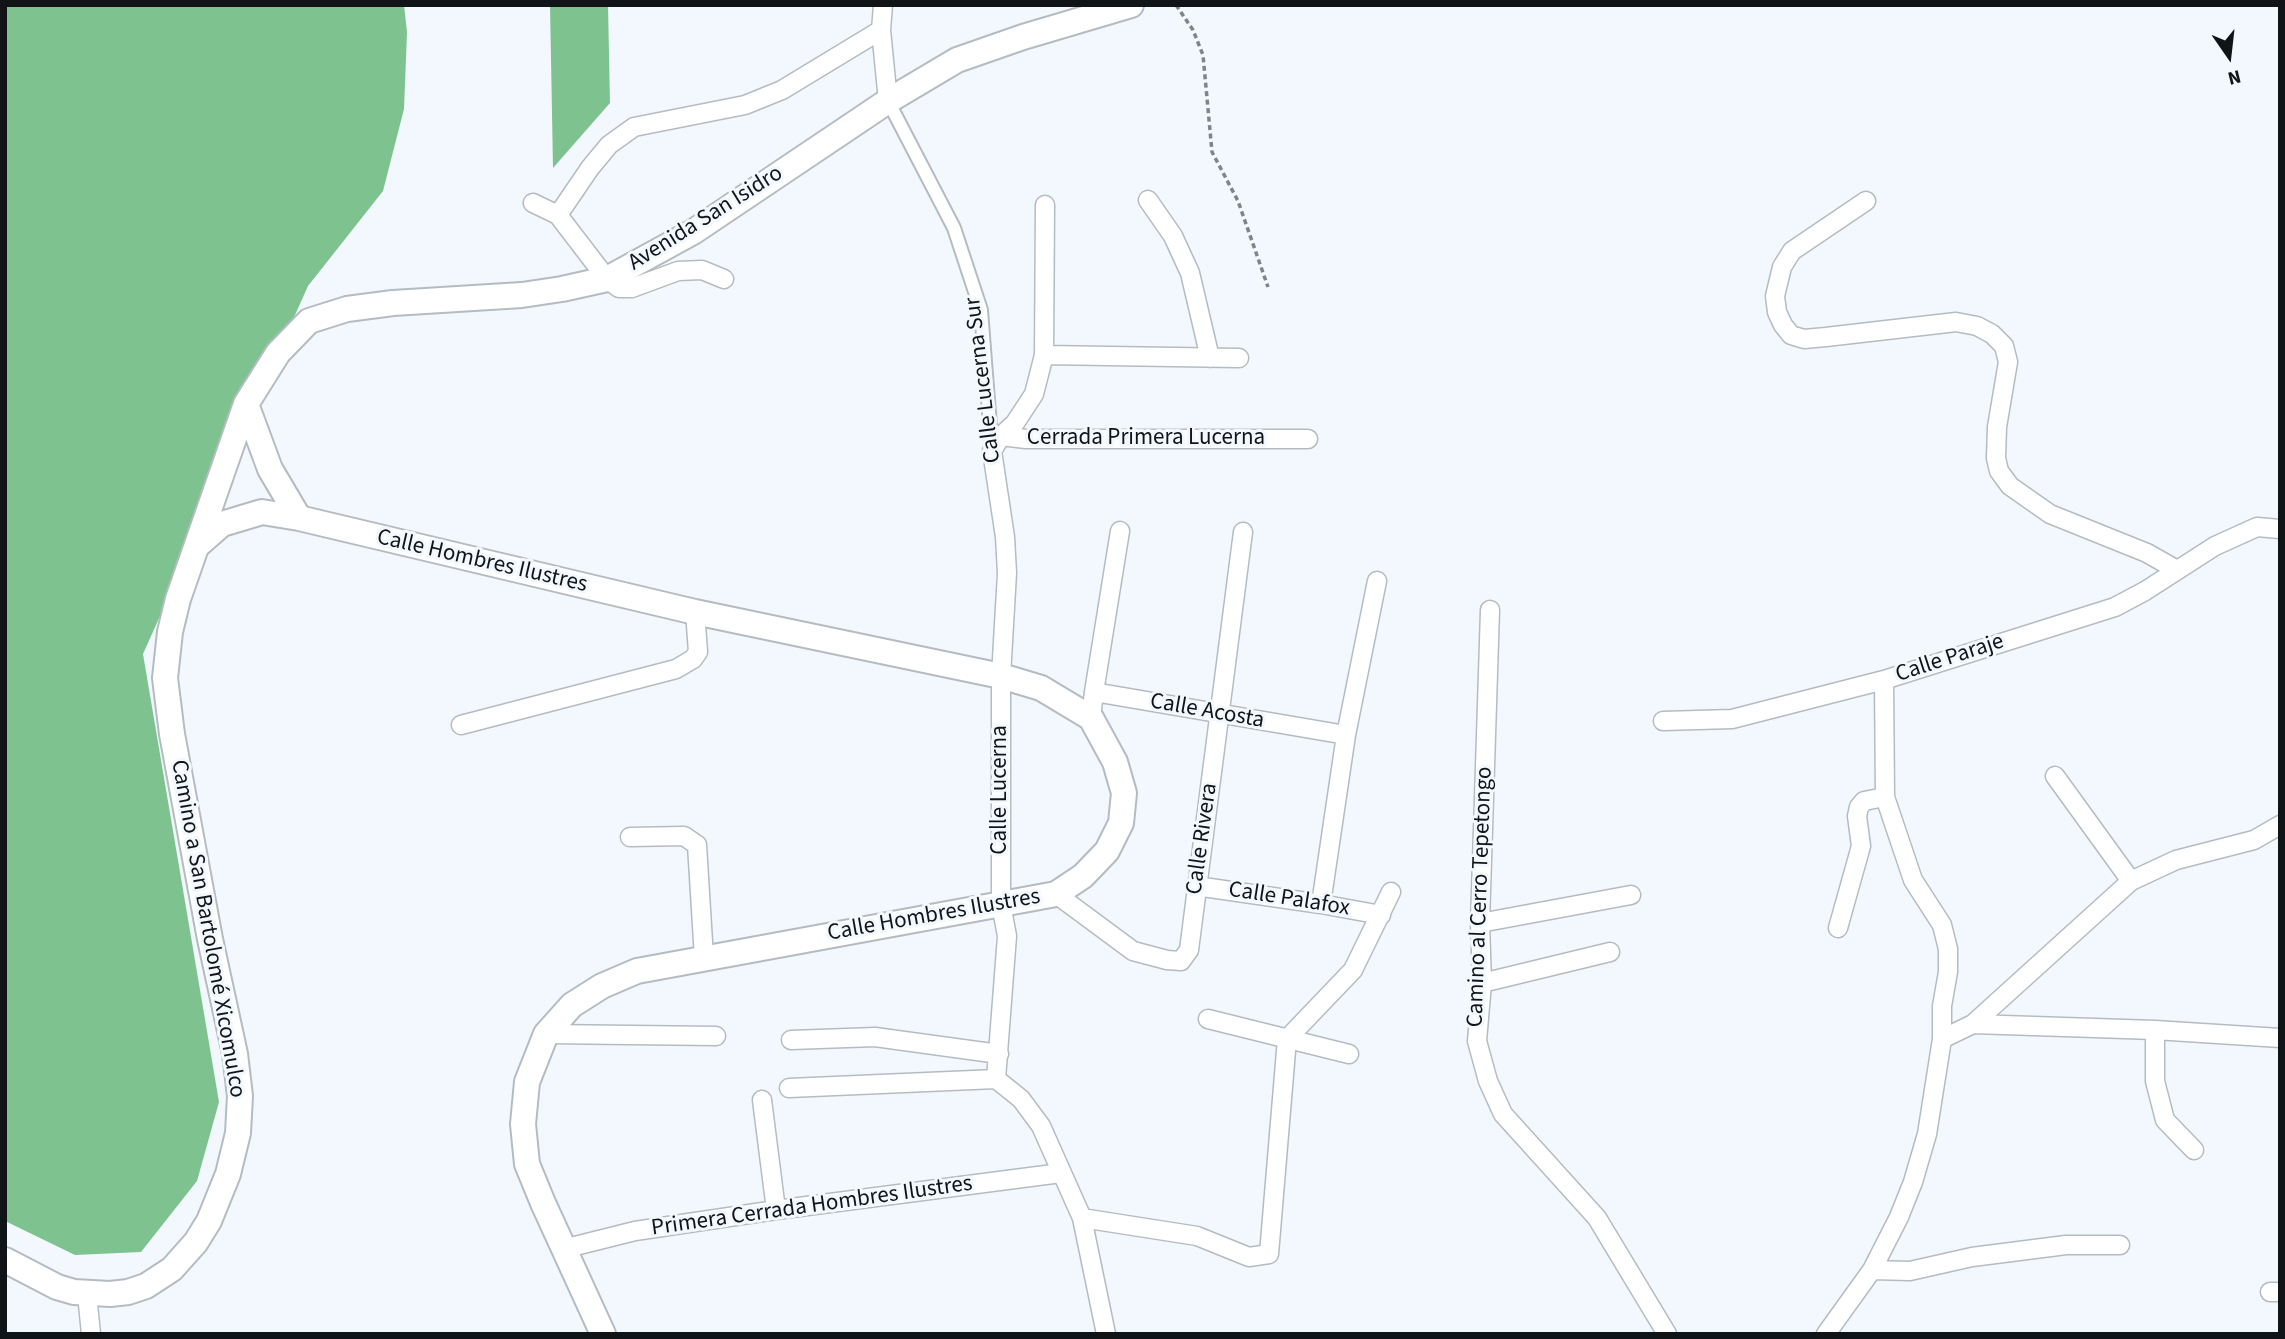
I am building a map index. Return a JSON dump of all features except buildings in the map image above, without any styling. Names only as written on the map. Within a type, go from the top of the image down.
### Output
[{"type":"main road","name":"Avenida San Isidro","points":[[246,404],[278,353],[309,321],[347,309],[393,303],[522,295],[607,278],[693,232],[888,101],[957,60],[1131,5]]},
{"type":"main road","points":[[246,404],[270,469],[299,518]]},
{"type":"main road","name":"Camino a San Bartolomé Xicomulco","points":[[5,1259],[57,1287],[87,1294],[128,1292],[146,1286],[159,1279],[184,1257],[212,1213],[228,1174],[238,1133],[240,1096],[235,1054],[182,789],[165,678],[170,632],[178,598],[246,404]]},
{"type":"main road","name":"Calle Hombres Ilustres","points":[[197,546],[222,524],[262,512],[299,518],[695,612],[1001,676],[1041,688],[1091,718],[1115,762],[1124,793],[1121,823],[1107,851],[1083,876],[1056,894],[636,971],[602,986],[572,1005],[546,1034],[527,1082],[523,1124],[527,1164],[603,1334]]},
{"type":"street","points":[[883,5],[881,30],[888,101]]},
{"type":"street","points":[[558,215],[609,145],[634,127],[745,105],[782,90],[881,30]]},
{"type":"street","name":"Calle Lucerna Sur","points":[[888,101],[954,228],[981,310],[1007,573],[1001,676]]},
{"type":"street","points":[[1148,200],[1173,236],[1190,273],[1210,358]]},
{"type":"street","points":[[1866,201],[1792,251],[1782,267],[1775,296],[1777,312],[1791,335],[1804,339],[1956,322],[1977,326],[1992,334],[2004,346],[2008,362],[1997,428],[1996,458],[1999,471],[2010,486],[2050,514],[2147,553],[2177,570]]},
{"type":"street","points":[[533,203],[558,215],[607,278],[619,288],[632,288],[678,271],[702,270],[724,279]]},
{"type":"street","points":[[996,443],[1015,423],[1034,394],[1044,355],[1045,205]]},
{"type":"street","points":[[1044,355],[1239,358]]},
{"type":"street","name":"Cerrada Primera Lucerna","points":[[996,443],[1026,439],[1308,439]]},
{"type":"street","name":"Calle Paraje","points":[[1826,1334],[1872,1270],[1913,1182],[1927,1134],[1942,1039],[1942,1006],[1948,972],[1948,948],[1941,925],[1913,880],[1885,797],[1884,680],[2115,607],[2215,546],[2257,527],[2280,529]]},
{"type":"street","points":[[1091,718],[1120,531]]},
{"type":"street","name":"Calle Rivera","points":[[1056,894],[1133,951],[1181,961],[1189,950],[1242,533]]},
{"type":"street","points":[[1321,904],[1346,735],[1377,580]]},
{"type":"street","name":"Camino al Cerro Tepetongo","points":[[1490,610],[1480,923],[1482,983],[1477,1041],[1488,1081],[1503,1114],[1597,1218],[1667,1334]]},
{"type":"street","points":[[460,725],[676,669],[693,659],[698,652],[695,612]]},
{"type":"street","name":"Calle Lucerna","points":[[1001,676],[1001,904]]},
{"type":"street","points":[[1663,721],[1732,719],[1884,680]]},
{"type":"street","name":"Calle Acosta","points":[[1094,692],[1346,735]]},
{"type":"street","points":[[2055,776],[2131,881]]},
{"type":"street","points":[[1838,928],[1861,846],[1857,816],[1859,807],[1864,801],[1885,797]]},
{"type":"street","points":[[1942,1039],[1973,1024],[2131,881],[2176,860],[2254,840],[2280,825]]},
{"type":"street","points":[[630,837],[684,836],[697,845],[704,958]]},
{"type":"street","name":"Calle Palafox","points":[[1196,886],[1381,915]]},
{"type":"street","points":[[1082,1217],[1197,1236],[1249,1257],[1269,1254],[1287,1039],[1353,970],[1391,892]]},
{"type":"street","points":[[1480,923],[1631,895]]},
{"type":"street","points":[[996,1079],[1007,936],[1001,904]]},
{"type":"street","points":[[1482,983],[1610,952]]},
{"type":"street","points":[[1208,1019],[1349,1054]]},
{"type":"street","points":[[1973,1024],[2155,1030],[2280,1038]]},
{"type":"street","points":[[2155,1030],[2155,1081],[2165,1120],[2194,1150]]},
{"type":"street","points":[[546,1034],[716,1036]]},
{"type":"street","points":[[791,1040],[875,1037],[999,1054]]},
{"type":"street","points":[[789,1088],[996,1079],[1021,1100],[1041,1126],[1082,1217],[1106,1334]]},
{"type":"street","points":[[762,1100],[776,1210]]},
{"type":"street","name":"Primera Cerrada Hombres Ilustres","points":[[563,1249],[635,1231],[776,1210],[1061,1174]]},
{"type":"street","points":[[1872,1270],[1910,1271],[1972,1257],[2066,1245],[2120,1245]]},
{"type":"street","points":[[87,1294],[91,1334]]},
{"type":"path","points":[[1176,5],[1193,30],[1203,55],[1212,152],[1238,201],[1268,287]]},
{"type":"green space","points":[[5,5],[404,5],[407,32],[404,109],[383,191],[308,286],[143,654],[219,1102],[197,1181],[141,1252],[75,1255],[5,1221]]},
{"type":"green space","points":[[550,5],[608,5],[610,103],[553,168]]}]
